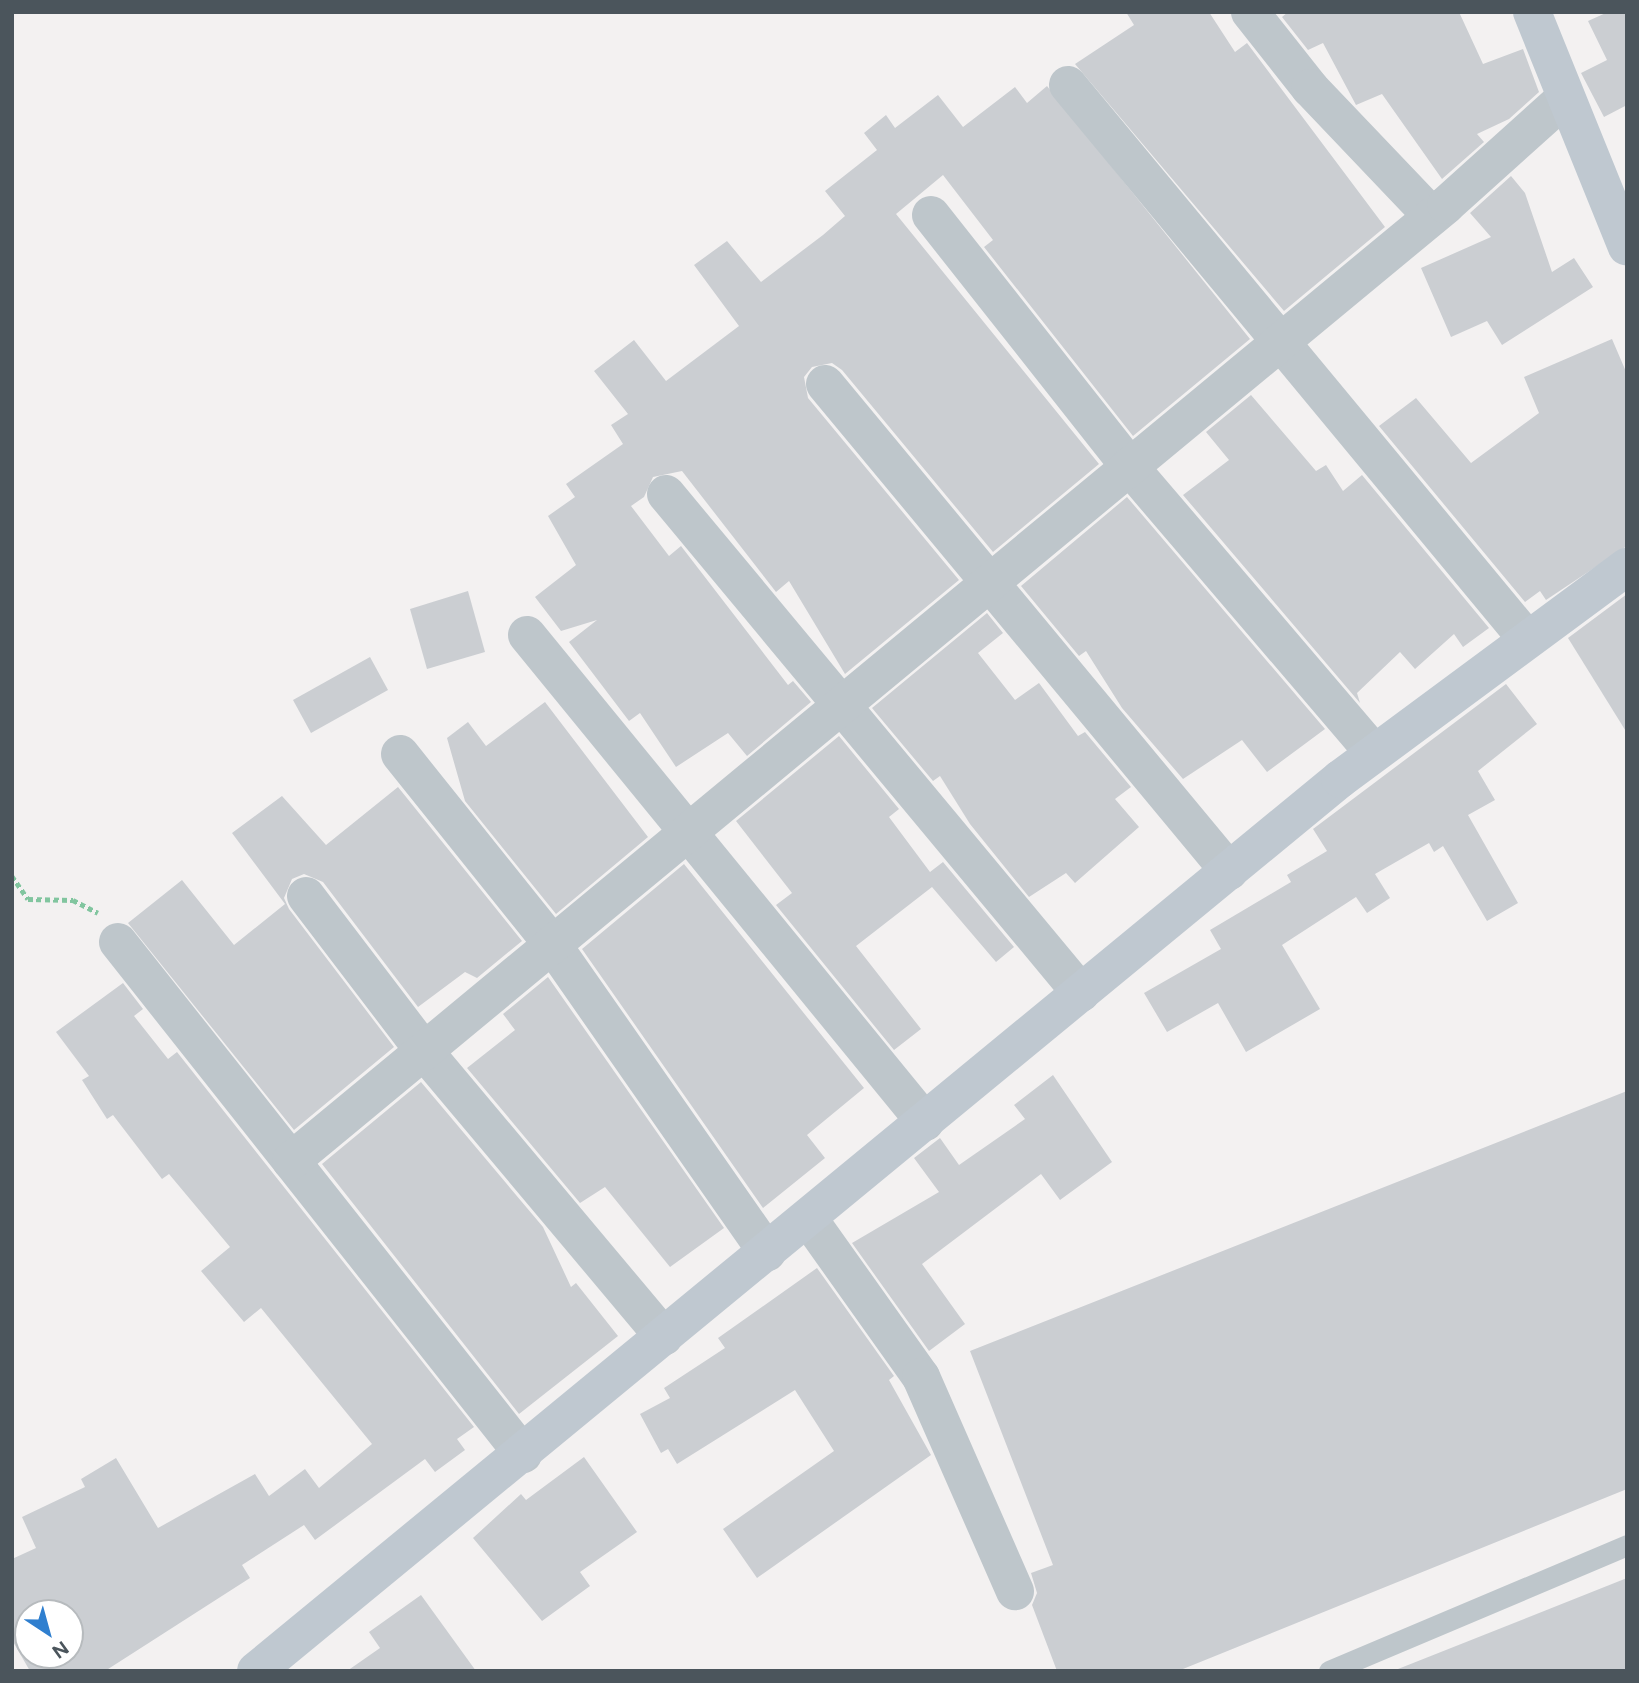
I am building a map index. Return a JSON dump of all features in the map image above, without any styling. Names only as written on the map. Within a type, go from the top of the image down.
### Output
[{"type":"street","points":[[1250,12],[1310,88],[1432,216]]},
{"type":"street","points":[[1532,12],[1627,247]]},
{"type":"street","points":[[1068,85],[1277,344],[1526,638]]},
{"type":"street","points":[[291,1161],[1432,216],[1566,97]]},
{"type":"street","points":[[931,215],[1129,467],[1374,753]]},
{"type":"street","points":[[825,384],[1229,871]]},
{"type":"street","points":[[666,494],[840,707],[1081,993]]},
{"type":"street","points":[[256,1671],[407,1543],[523,1454],[1374,753],[1526,638],[1627,567]]},
{"type":"street","points":[[527,635],[925,1122]]},
{"type":"street","points":[[400,754],[552,944],[767,1252]]},
{"type":"street","points":[[306,896],[424,1051],[664,1337]]},
{"type":"street","points":[[118,942],[523,1454]]},
{"type":"street","points":[[808,1218],[921,1377],[1015,1591]]},
{"type":"lane","points":[[1329,1671],[1627,1545]]},
{"type":"path","points":[[12,876],[28,899],[73,900],[96,912],[118,942]]},
{"type":"building","points":[[1126,12],[1209,12],[1235,52],[1247,43],[1385,227],[1284,311],[1075,64],[1134,25]]},
{"type":"building","points":[[1288,12],[1459,12],[1483,64],[1523,49],[1539,92],[1509,119],[1477,134],[1484,142],[1442,179],[1382,94],[1356,105],[1323,43],[1308,50],[1282,17]]},
{"type":"building","points":[[1608,12],[1627,12],[1627,105],[1604,117],[1581,73],[1607,60],[1588,21]]},
{"type":"building","points":[[1047,86],[1250,339],[1133,436],[984,247],[993,240],[943,175],[896,214],[1099,464],[993,552],[842,370],[832,363],[812,367],[804,377],[808,398],[959,580],[845,674],[789,581],[776,592],[682,471],[653,477],[644,497],[631,506],[669,556],[681,546],[788,685],[793,681],[811,702],[747,756],[728,733],[676,767],[640,713],[629,721],[569,642],[597,620],[561,631],[535,597],[576,565],[548,516],[575,497],[566,484],[623,444],[611,425],[628,414],[594,371],[634,340],[666,381],[739,326],[694,265],[727,241],[761,282],[823,235],[845,216],[825,191],[877,150],[864,133],[886,115],[895,128],[938,95],[963,127],[1015,87],[1027,103]]},
{"type":"building","points":[[1511,176],[1525,193],[1552,272],[1574,258],[1593,287],[1502,345],[1487,321],[1451,337],[1421,268],[1491,237],[1470,213]]},
{"type":"building","points":[[1612,339],[1627,374],[1627,546],[1546,600],[1540,591],[1525,602],[1379,426],[1416,398],[1471,463],[1539,413],[1524,377]]},
{"type":"building","points":[[1251,395],[1316,471],[1326,465],[1343,491],[1362,475],[1489,628],[1463,647],[1454,634],[1415,669],[1400,652],[1357,693],[1360,703],[1183,495],[1229,460],[1206,432]]},
{"type":"building","points":[[1127,497],[1325,729],[1267,772],[1242,740],[1183,779],[1122,708],[1086,651],[1079,656],[1021,586]]},
{"type":"building","points":[[468,591],[485,652],[427,669],[410,609]]},
{"type":"building","points":[[1627,594],[1627,733],[1568,638]]},
{"type":"building","points":[[987,613],[1003,633],[978,653],[1015,700],[1039,683],[1078,736],[1085,732],[1131,787],[1115,799],[1139,827],[1075,883],[1066,873],[1029,897],[970,824],[940,776],[933,781],[872,708]]},
{"type":"building","points":[[370,657],[388,690],[311,733],[293,700]]},
{"type":"building","points":[[1506,684],[1537,724],[1478,771],[1495,800],[1468,815],[1518,903],[1487,921],[1443,846],[1434,852],[1429,843],[1375,874],[1390,898],[1367,913],[1356,897],[1282,945],[1320,1009],[1246,1052],[1218,1003],[1167,1032],[1144,993],[1221,949],[1210,930],[1291,882],[1287,875],[1327,851],[1313,829]]},
{"type":"building","points":[[545,702],[648,837],[556,914],[465,801],[447,738],[468,722],[486,746]]},
{"type":"building","points":[[839,736],[899,809],[889,817],[930,872],[943,862],[1014,947],[996,962],[932,887],[856,946],[921,1029],[894,1050],[776,905],[792,893],[736,821]]},
{"type":"building","points":[[398,787],[522,941],[477,978],[465,972],[418,1007],[323,882],[304,874],[292,879],[284,898],[289,909],[394,1047],[294,1130],[128,923],[182,880],[234,945],[285,904],[232,833],[282,796],[326,845]]},
{"type":"building","points":[[684,864],[864,1088],[807,1135],[825,1158],[763,1208],[582,949]]},
{"type":"building","points":[[548,977],[724,1228],[670,1267],[605,1187],[580,1203],[467,1068],[515,1030],[503,1014]]},
{"type":"building","points":[[123,983],[143,1009],[134,1016],[168,1059],[177,1052],[474,1427],[457,1439],[465,1450],[435,1472],[425,1459],[315,1540],[304,1525],[242,1565],[250,1578],[105,1671],[30,1671],[29,1669],[84,1669],[84,1599],[14,1599],[14,1643],[12,1559],[36,1548],[22,1517],[85,1487],[81,1479],[116,1458],[158,1528],[255,1474],[269,1496],[305,1469],[319,1488],[372,1444],[261,1308],[244,1322],[201,1271],[230,1247],[169,1174],[162,1179],[113,1115],[107,1119],[82,1080],[89,1076],[56,1032]]},
{"type":"building","points":[[1053,1075],[1112,1162],[1060,1200],[1041,1174],[922,1264],[965,1324],[929,1351],[852,1243],[939,1192],[914,1158],[940,1138],[959,1165],[1025,1119],[1014,1105]]},
{"type":"building","points":[[421,1082],[543,1227],[571,1287],[576,1283],[618,1336],[519,1414],[322,1164]]},
{"type":"building","points":[[1627,1091],[1627,1489],[1178,1671],[1057,1671],[1032,1605],[1037,1593],[1031,1573],[1053,1565],[970,1351]]},
{"type":"building","points":[[817,1268],[894,1376],[889,1380],[931,1455],[757,1578],[723,1529],[834,1451],[795,1390],[677,1464],[668,1449],[661,1453],[640,1414],[670,1398],[664,1388],[725,1348],[718,1338]]},
{"type":"building","points":[[584,1457],[637,1532],[580,1572],[590,1586],[542,1621],[473,1538],[521,1494],[526,1500]]},
{"type":"building","points":[[1627,1578],[1627,1671],[1398,1671],[1398,1669]]},
{"type":"building","points":[[421,1595],[476,1671],[347,1671],[380,1648],[369,1632]]}]
